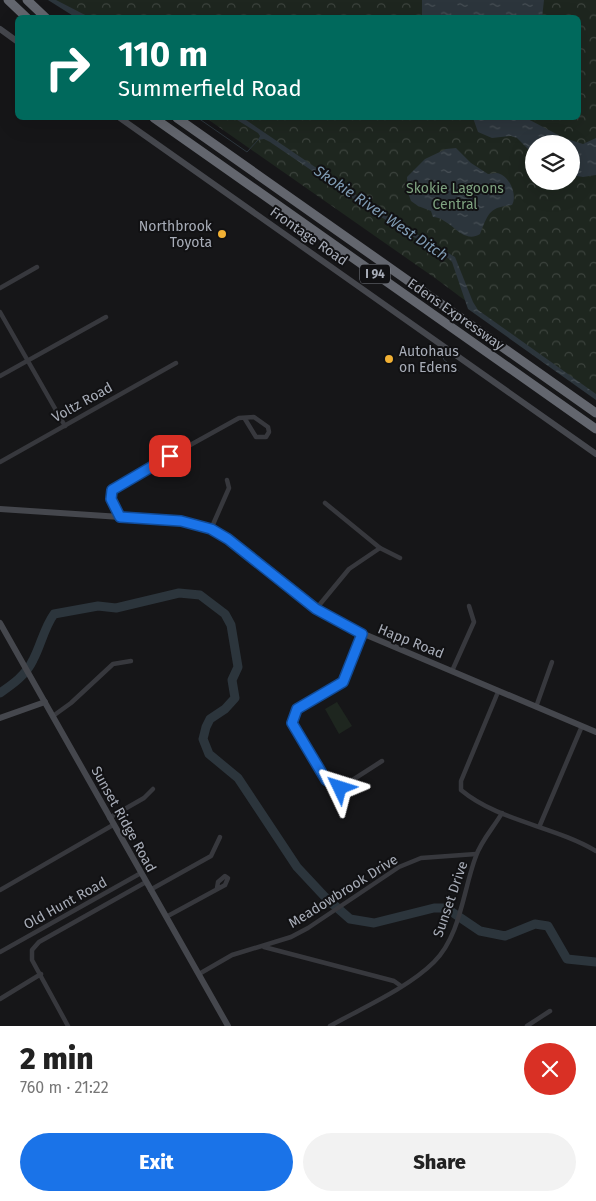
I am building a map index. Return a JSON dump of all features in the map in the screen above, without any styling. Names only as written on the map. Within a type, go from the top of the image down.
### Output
[{"type":"highway","points":[[8,0],[24,15]]},
{"type":"highway","points":[[27,0],[43,15]]},
{"type":"highway","name":"Edens Expressway","points":[[157,120],[596,429]]},
{"type":"highway","name":"Edens Expressway","points":[[180,120],[596,413]]},
{"type":"street","points":[[0,29],[15,40]]},
{"type":"street","name":"Frontage Road","points":[[123,120],[503,386],[596,454]]},
{"type":"street","points":[[0,288],[36,267]]},
{"type":"street","points":[[0,312],[65,426]]},
{"type":"street","points":[[0,376],[106,317]]},
{"type":"street","name":"Voltz Road","points":[[0,462],[176,363]]},
{"type":"street","points":[[120,517],[111,499],[112,490],[239,418],[245,419],[254,416],[268,427],[269,432],[266,437],[256,437],[245,419]]},
{"type":"street","points":[[211,529],[229,488],[227,480]]},
{"type":"street","points":[[325,504],[380,548],[400,558]]},
{"type":"street","name":"Happ Road","points":[[0,509],[181,521],[211,529],[228,539],[316,609],[362,634],[596,732]]},
{"type":"street","points":[[316,609],[348,570],[380,548]]},
{"type":"street","points":[[452,671],[474,622],[469,606]]},
{"type":"street","name":"Sunset Ridge Road","points":[[0,623],[228,1026]]},
{"type":"street","points":[[362,634],[343,682],[297,709],[292,723],[326,780],[340,788],[382,761]]},
{"type":"street","points":[[53,716],[71,703],[113,664],[131,661]]},
{"type":"street","points":[[536,707],[552,662]]},
{"type":"street","points":[[498,692],[461,781],[461,790],[470,797],[502,813],[540,825],[581,842],[596,851]]},
{"type":"street","points":[[0,718],[45,702]]},
{"type":"street","points":[[540,825],[582,726]]},
{"type":"street","points":[[0,890],[111,822],[144,798],[153,789]]},
{"type":"street","name":"Sunset Drive","points":[[330,1026],[402,986],[435,962],[448,943],[456,922],[476,854],[502,813]]},
{"type":"street","points":[[150,890],[211,856],[220,837]]},
{"type":"street","name":"Meadowbrook Drive","points":[[199,974],[232,955],[291,937],[333,912],[381,877],[421,858],[476,854]]},
{"type":"street","name":"Old Hunt Road","points":[[0,952],[141,873]]},
{"type":"street","name":"Old Hunt Road","points":[[40,974],[32,960],[32,950],[39,942],[146,882]]},
{"type":"street","points":[[166,917],[217,888]]},
{"type":"street","points":[[263,947],[394,981],[402,986]]},
{"type":"street","points":[[0,999],[40,974],[68,1026]]},
{"type":"street","points":[[527,1026],[550,1011]]},
{"type":"green space","name":"Skokie Lagoons Central","points":[[53,0],[596,0],[596,398],[435,278],[209,120],[581,120],[581,15],[77,15]]},
{"type":"green space","points":[[337,702],[352,726],[339,734],[325,709]]},
{"type":"water","points":[[48,0],[56,0],[85,15],[72,15]]},
{"type":"water","points":[[422,0],[544,0],[542,15],[422,15]]},
{"type":"water","name":"Skokie River West Ditch","points":[[237,120],[246,120],[393,220],[455,257],[478,310],[596,394],[596,400],[468,309],[452,262],[448,258],[368,209],[270,142],[264,139],[258,140],[260,136]]},
{"type":"water","points":[[474,120],[530,120],[558,135],[525,135],[525,146],[517,138],[511,136],[492,138],[478,132]]},
{"type":"water","points":[[596,138],[596,175],[580,176],[580,143],[583,144]]},
{"type":"water","points":[[456,148],[471,163],[488,174],[496,173],[505,177],[513,191],[514,201],[512,205],[493,210],[487,217],[480,234],[474,236],[462,234],[439,218],[433,217],[431,211],[411,201],[408,193],[407,177],[425,159],[446,149]]},
{"type":"waterway","points":[[201,120],[247,152],[258,140]]},
{"type":"waterway","points":[[442,354],[444,360],[459,371]]},
{"type":"waterway","points":[[0,693],[19,679],[27,670],[54,614],[98,606],[116,608],[179,593],[200,595],[225,614],[231,625],[238,667],[232,680],[235,698],[225,709],[210,719],[206,727],[203,739],[209,754],[238,778],[297,867],[325,897],[350,919],[374,923],[434,908],[446,908],[480,931],[505,936],[535,924],[548,926],[567,959],[596,962]]},
{"type":"place","name":"Northbrook Toyota","points":[[222,234]]},
{"type":"place","name":"Autohaus on Edens","points":[[389,359]]},
{"type":"route","points":[[170,456],[112,490],[110,494],[111,499],[120,517],[181,521],[211,529],[228,539],[316,609],[338,623],[362,634],[343,682],[297,709],[292,723],[326,780],[340,788]]}]
